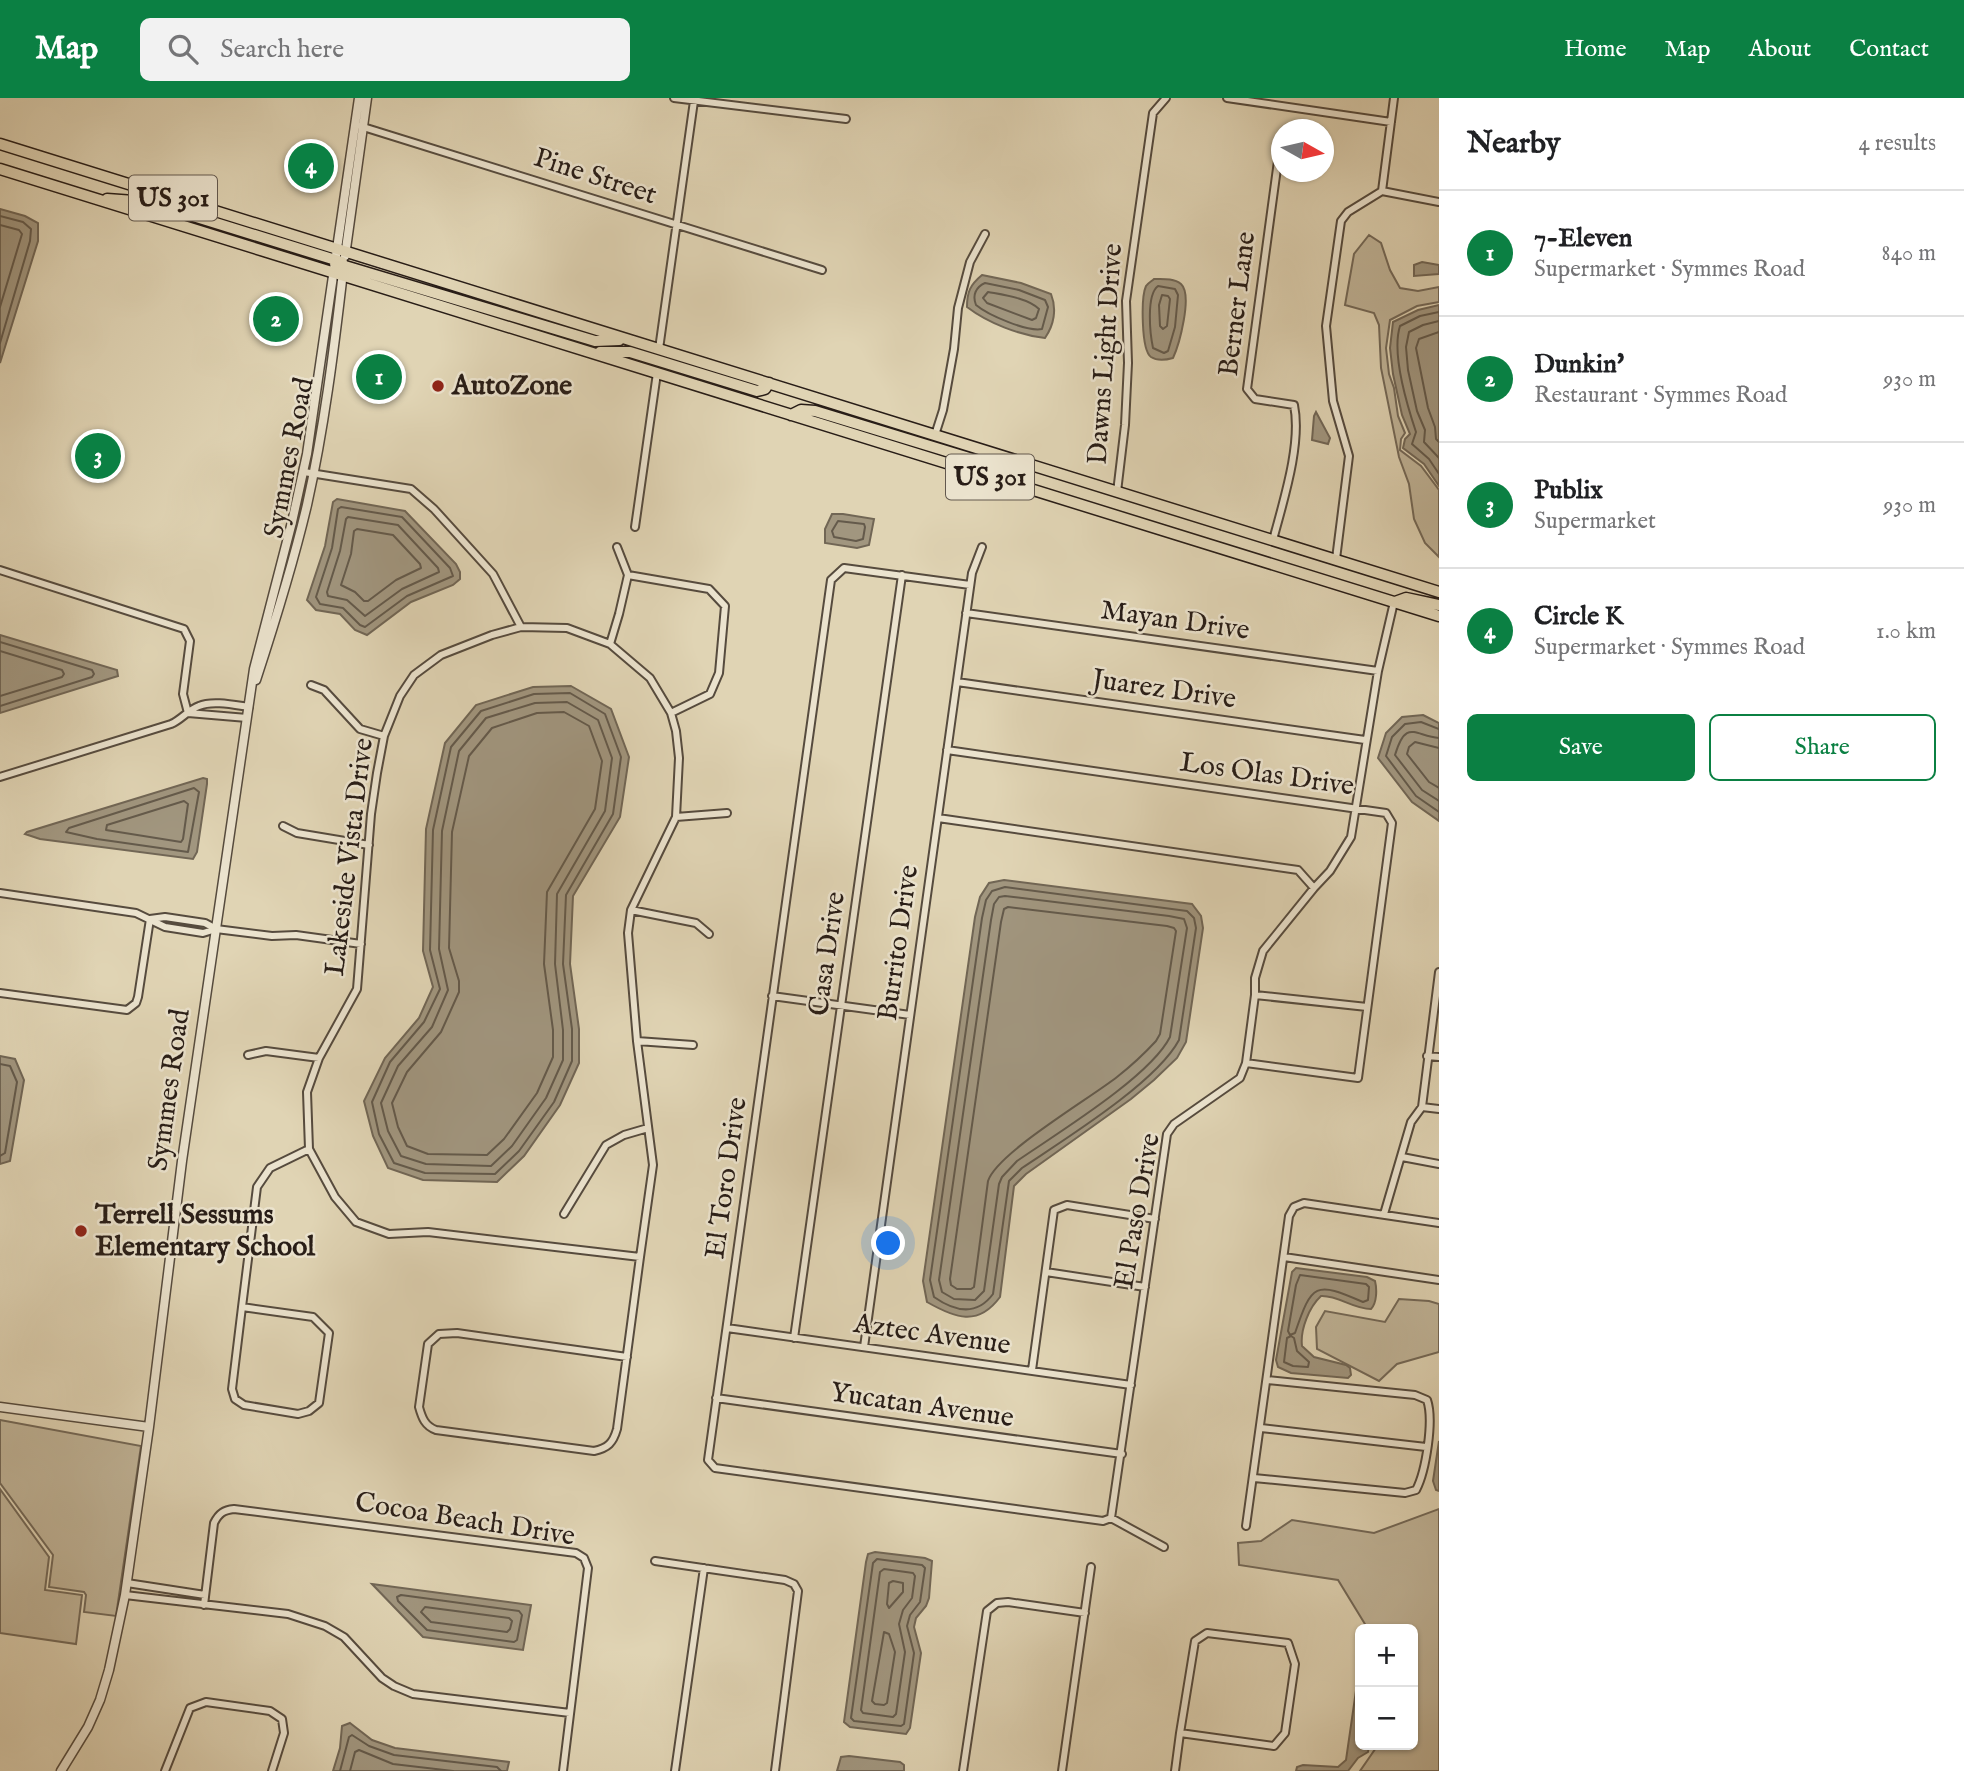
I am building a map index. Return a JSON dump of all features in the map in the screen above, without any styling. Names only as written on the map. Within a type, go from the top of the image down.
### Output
[{"type":"main road","name":"US 301","points":[[0,144],[586,351],[1439,616]]},
{"type":"main road","name":"US 301","points":[[0,169],[96,199],[659,349],[1439,592]]},
{"type":"main road","points":[[586,351],[630,352],[757,391],[765,389],[769,383]]},
{"type":"main road","points":[[791,415],[801,410],[815,411],[1002,468],[1026,464]]},
{"type":"main road","points":[[1394,602],[1406,598],[1439,605]]},
{"type":"street","name":"Symmes Road","points":[[251,696],[295,554],[313,474],[359,126],[359,98]]},
{"type":"street","name":"Symmes Road","points":[[359,126],[367,98]]},
{"type":"street","points":[[674,98],[846,119]]},
{"type":"street","name":"Dawns Light Drive","points":[[1117,492],[1125,425],[1128,363],[1126,301],[1153,113],[1166,98]]},
{"type":"street","points":[[1227,98],[1391,122]]},
{"type":"street","points":[[1382,191],[1394,98]]},
{"type":"street","points":[[659,349],[694,101]]},
{"type":"street","name":"Pine Street","points":[[359,126],[822,270]]},
{"type":"street","name":"Berner Lane","points":[[1273,540],[1289,479],[1297,419],[1294,405],[1255,399],[1247,389],[1275,182]]},
{"type":"street","points":[[1382,191],[1391,195],[1439,202]]},
{"type":"street","points":[[1336,559],[1349,456],[1333,401],[1327,317],[1341,221],[1348,212],[1382,191]]},
{"type":"street","points":[[935,435],[943,410],[958,308],[970,262],[985,234]]},
{"type":"street","name":"Symmes Road","points":[[61,1771],[88,1727],[100,1700],[125,1595],[182,1161],[254,668],[304,472],[340,262]]},
{"type":"street","points":[[635,527],[657,373]]},
{"type":"street","points":[[304,472],[411,489],[434,509],[493,574],[521,627]]},
{"type":"street","points":[[610,644],[620,614],[628,575],[617,547]]},
{"type":"street","name":"Burrito Drive","points":[[864,1347],[970,585],[982,547]]},
{"type":"street","name":"El Toro Drive","points":[[970,585],[844,568],[831,580],[708,1460],[715,1468],[1103,1521],[1111,1518],[1164,1547]]},
{"type":"street","points":[[0,570],[184,629],[190,641],[183,694],[188,713]]},
{"type":"street","points":[[628,575],[709,589],[725,606],[719,673],[710,694],[671,713]]},
{"type":"street","name":"Casa Drive","points":[[794,1338],[902,575]]},
{"type":"street","points":[[1255,995],[1367,1007],[1358,1078],[1246,1063],[1255,978],[1263,951],[1330,872],[1351,837],[1378,671],[1394,602]]},
{"type":"street","name":"Mayan Drive","points":[[967,613],[1378,671]]},
{"type":"street","name":"Lakeside Vista Drive","points":[[627,1357],[457,1333],[439,1334],[428,1344],[419,1407],[421,1415],[425,1423],[436,1430],[594,1451],[610,1445],[618,1429],[653,1165],[637,1041],[628,933],[631,910],[676,817],[679,758],[671,713],[650,678],[610,644],[566,628],[521,627],[441,654],[414,675],[400,696],[384,736],[372,814],[357,989],[319,1058],[307,1092],[309,1149],[335,1197],[356,1222],[389,1234],[428,1232],[640,1257]]},
{"type":"street","name":"Juarez Drive","points":[[957,682],[1366,740]]},
{"type":"street","points":[[311,685],[324,690],[360,729],[384,736]]},
{"type":"street","points":[[0,777],[171,724],[200,705],[249,707]]},
{"type":"street","points":[[188,713],[247,718]]},
{"type":"street","name":"Los Olas Drive","points":[[947,750],[1386,813],[1392,823],[1367,1007]]},
{"type":"street","points":[[676,817],[727,813]]},
{"type":"street","points":[[938,818],[1298,870],[1314,888]]},
{"type":"street","points":[[283,826],[297,833],[369,845]]},
{"type":"street","points":[[0,893],[136,913],[165,928],[203,933],[216,929]]},
{"type":"street","points":[[631,910],[696,923],[709,934]]},
{"type":"street","points":[[150,919],[164,917],[205,923],[216,929],[272,936],[296,935],[361,944]]},
{"type":"street","points":[[0,993],[127,1010],[136,1003],[138,997],[150,919]]},
{"type":"street","points":[[1384,1214],[1411,1122],[1422,1107],[1439,972]]},
{"type":"street","points":[[772,996],[910,1015]]},
{"type":"street","points":[[637,1041],[693,1045]]},
{"type":"street","points":[[248,1055],[266,1051],[319,1058]]},
{"type":"street","points":[[1427,1056],[1439,1057]]},
{"type":"street","name":"El Paso Drive","points":[[1111,1518],[1167,1134],[1174,1124],[1240,1078],[1246,1063]]},
{"type":"street","points":[[1422,1107],[1439,1109]]},
{"type":"street","points":[[564,1214],[606,1145],[648,1128]]},
{"type":"street","points":[[243,1307],[313,1317],[329,1333],[319,1403],[309,1412],[298,1414],[244,1405],[235,1399],[232,1390],[257,1187],[270,1168],[309,1149]]},
{"type":"street","points":[[1402,1157],[1439,1164]]},
{"type":"street","points":[[1246,1526],[1289,1216],[1294,1207],[1304,1203],[1439,1223]]},
{"type":"street","points":[[1032,1370],[1054,1210],[1067,1205],[1154,1219]]},
{"type":"street","points":[[1284,1257],[1439,1280]]},
{"type":"street","points":[[1046,1272],[1145,1287]]},
{"type":"street","name":"Aztec Avenue","points":[[727,1328],[1131,1385]]},
{"type":"street","points":[[1254,1478],[1405,1493],[1416,1490],[1421,1479],[1426,1447],[1430,1411],[1427,1400],[1415,1395],[1267,1380]]},
{"type":"street","name":"Yucatan Avenue","points":[[716,1398],[1122,1454]]},
{"type":"street","points":[[0,1407],[149,1427]]},
{"type":"street","points":[[1261,1428],[1426,1447]]},
{"type":"street","name":"Cocoa Beach Drive","points":[[204,1605],[214,1522],[225,1510],[576,1553],[584,1558],[588,1568],[563,1771]]},
{"type":"street","points":[[655,1561],[785,1580],[794,1584],[799,1591],[775,1771]]},
{"type":"street","points":[[1062,1771],[1091,1567]]},
{"type":"street","points":[[675,1771],[704,1569]]},
{"type":"street","points":[[127,1583],[205,1595]]},
{"type":"street","points":[[174,1601],[176,1589]]},
{"type":"street","points":[[125,1595],[288,1614],[325,1626],[354,1646],[382,1678],[413,1694],[570,1713]]},
{"type":"street","points":[[963,1771],[987,1611],[997,1603],[1008,1602],[1085,1613]]},
{"type":"street","points":[[1175,1771],[1180,1733],[1195,1641],[1207,1633],[1288,1643],[1295,1664],[1285,1733],[1274,1746],[1180,1733]]},
{"type":"street","points":[[165,1771],[190,1708],[206,1702],[270,1711],[282,1719],[284,1733],[272,1771]]},
{"type":"shaded area","points":[[1369,235],[1381,243],[1390,270],[1400,288],[1418,291],[1439,287],[1439,302],[1417,306],[1390,320],[1386,348],[1398,416],[1405,433],[1401,439],[1400,450],[1421,466],[1439,490],[1439,557],[1425,543],[1414,519],[1409,484],[1399,457],[1381,368],[1379,325],[1374,313],[1345,305],[1354,254]]},
{"type":"shaded area","points":[[1399,1299],[1439,1304],[1439,1352],[1397,1364],[1379,1381],[1317,1349],[1316,1327],[1325,1311],[1385,1322]]},
{"type":"shaded area","points":[[0,1420],[141,1446],[116,1616],[84,1612],[84,1592],[49,1587],[53,1555],[0,1483]]},
{"type":"shaded area","points":[[0,1489],[49,1557],[45,1590],[82,1595],[76,1644],[0,1633]]},
{"type":"shaded area","points":[[1439,1509],[1439,1771],[1360,1771],[1375,1750],[1418,1750],[1418,1624],[1365,1624],[1338,1580],[1239,1565],[1238,1543],[1261,1541],[1292,1520],[1374,1533]]},
{"type":"water","points":[[0,209],[38,223],[38,241],[0,363]]},
{"type":"water","points":[[1422,262],[1439,265],[1439,274],[1414,276],[1414,265]]},
{"type":"water","points":[[982,275],[1021,283],[1051,294],[1054,317],[1045,338],[1004,327],[967,307],[970,289]]},
{"type":"water","points":[[1154,279],[1168,279],[1181,284],[1186,298],[1181,332],[1173,358],[1159,360],[1151,357],[1145,344],[1144,292]]},
{"type":"water","points":[[1439,305],[1439,486],[1424,464],[1403,448],[1405,439],[1410,434],[1402,415],[1390,348],[1393,322],[1418,310]]},
{"type":"water","points":[[1316,412],[1330,438],[1328,444],[1312,440]]},
{"type":"water","points":[[337,499],[405,511],[456,564],[460,579],[453,585],[411,602],[367,635],[355,630],[340,614],[316,610],[307,600],[325,546],[333,502]]},
{"type":"water","points":[[832,514],[874,519],[869,545],[857,548],[825,543],[825,529]]},
{"type":"water","points":[[0,635],[117,670],[118,676],[0,713]]},
{"type":"water","points":[[571,686],[611,709],[629,757],[620,817],[573,896],[570,964],[579,1029],[579,1063],[560,1105],[524,1156],[497,1182],[423,1180],[388,1168],[373,1136],[364,1101],[385,1058],[419,1018],[433,987],[423,951],[426,829],[445,743],[476,705],[533,687]]},
{"type":"water","points":[[1423,715],[1439,723],[1439,821],[1412,802],[1378,758],[1386,733],[1402,717]]},
{"type":"water","points":[[207,779],[207,784],[197,852],[193,859],[40,839],[25,834],[27,832]]},
{"type":"water","points":[[1004,880],[1192,904],[1201,916],[1203,928],[1186,1042],[1177,1058],[1131,1099],[1026,1174],[1014,1186],[1000,1297],[983,1313],[966,1317],[947,1312],[927,1302],[923,1281],[975,917],[980,897],[989,883]]},
{"type":"water","points":[[0,1056],[15,1059],[24,1080],[10,1161],[0,1164]]},
{"type":"water","points":[[1296,1268],[1367,1277],[1375,1281],[1376,1296],[1371,1309],[1321,1296],[1309,1312],[1304,1326],[1302,1346],[1314,1357],[1346,1365],[1350,1368],[1351,1375],[1348,1378],[1291,1373],[1278,1367],[1276,1360],[1292,1272]]},
{"type":"water","points":[[1439,1441],[1439,1491],[1433,1481]]},
{"type":"water","points":[[875,1552],[932,1561],[929,1598],[916,1618],[914,1627],[921,1653],[910,1728],[906,1734],[850,1727],[844,1722],[866,1562],[868,1554]]},
{"type":"water","points":[[372,1584],[531,1605],[523,1650],[423,1637]]},
{"type":"water","points":[[1355,1698],[1355,1750],[1368,1752],[1358,1758],[1348,1771],[1296,1771],[1297,1767],[1303,1765],[1338,1767],[1346,1760]]},
{"type":"water","points":[[350,1723],[372,1740],[395,1748],[509,1762],[507,1771],[333,1771],[340,1748],[342,1726]]},
{"type":"water","points":[[841,1757],[900,1762],[904,1765],[904,1771],[837,1771]]},
{"type":"place","name":"Circle K","points":[[311,166]]},
{"type":"place","name":"Dunkin'","points":[[276,319]]},
{"type":"place","name":"7-Eleven","points":[[379,377]]},
{"type":"place","name":"AutoZone","points":[[438,386]]},
{"type":"place","name":"Publix","points":[[98,456]]},
{"type":"place","name":"Terrell Sessums Elementary School","points":[[81,1231]]}]
